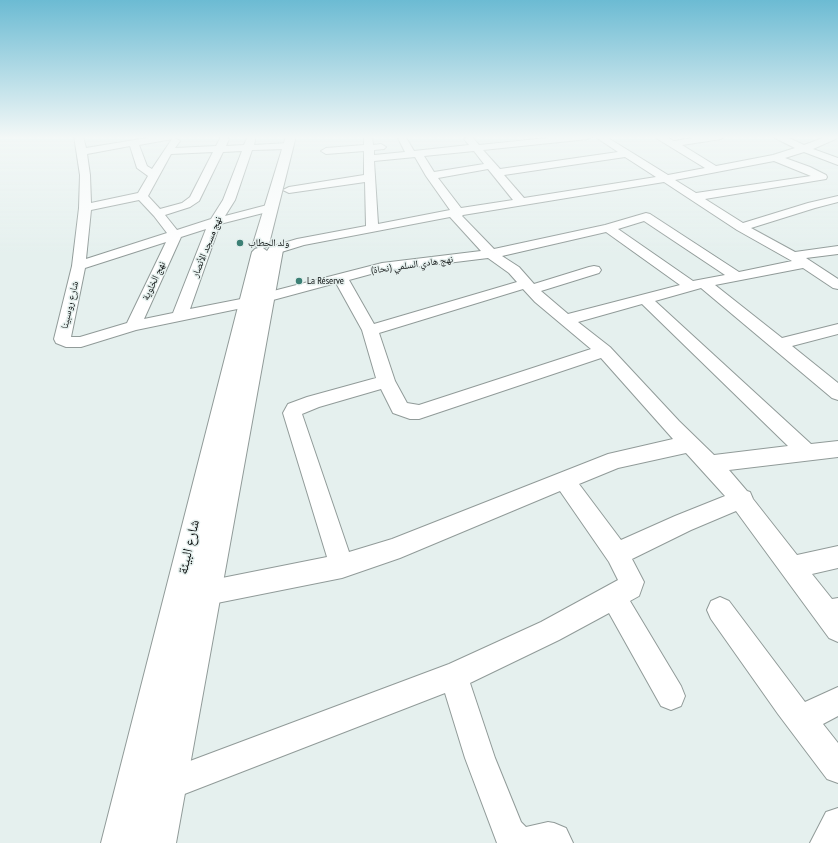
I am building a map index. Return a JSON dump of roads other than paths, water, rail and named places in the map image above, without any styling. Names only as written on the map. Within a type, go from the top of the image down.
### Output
[{"type":"main road","name":"شارع البيئة","points":[[120,843],[270,245],[271,208],[280,175]]},
{"type":"main road","points":[[286,206],[293,175]]},
{"type":"main road","name":"شارع البيئة","points":[[157,843],[207,593],[256,300]]},
{"type":"street","name":"شارع روسبينا","points":[[84,175],[86,208],[79,266],[62,339],[73,343],[81,342],[133,326],[256,300]]},
{"type":"street","points":[[86,208],[142,196],[154,175]]},
{"type":"street","points":[[158,213],[186,205],[195,199],[206,175]]},
{"type":"street","name":"نهج مسجد الأنصار","points":[[180,315],[215,222],[229,200],[237,175]]},
{"type":"street","points":[[431,176],[437,175]]},
{"type":"street","points":[[498,175],[520,201]]},
{"type":"street","points":[[661,175],[741,227],[799,260],[838,285]]},
{"type":"street","points":[[270,245],[302,242],[520,201],[581,193],[679,175]]},
{"type":"street","points":[[693,197],[774,186],[823,177],[819,175]]},
{"type":"street","points":[[431,176],[458,212]]},
{"type":"street","points":[[289,190],[369,178],[372,228]]},
{"type":"street","points":[[774,186],[787,192]]},
{"type":"street","points":[[142,196],[158,213],[175,236]]},
{"type":"street","points":[[800,199],[812,205]]},
{"type":"street","points":[[741,227],[812,205],[838,199]]},
{"type":"street","points":[[79,266],[215,222],[271,208]]},
{"type":"street","points":[[458,212],[456,217],[491,254],[514,270],[540,299],[604,351],[689,444],[710,464],[742,499],[793,567],[834,618]]},
{"type":"street","name":"نهج هادي السلمي (نحاة)","points":[[256,300],[341,279],[382,267],[491,254],[608,228],[630,220],[646,217],[736,276]]},
{"type":"street","points":[[608,228],[698,285],[780,344],[838,393]]},
{"type":"street","name":"نهج الخلوية","points":[[133,326],[175,236]]},
{"type":"street","points":[[565,320],[644,298],[838,250]]},
{"type":"street","points":[[370,330],[528,286],[594,270]]},
{"type":"street","points":[[341,279],[370,330],[386,381],[400,408],[410,412],[418,412],[604,351]]},
{"type":"street","points":[[644,298],[807,452]]},
{"type":"street","points":[[780,344],[838,329]]},
{"type":"street","points":[[342,566],[292,413],[295,409],[313,402],[386,381]]},
{"type":"street","points":[[207,593],[342,566],[392,550],[615,460],[689,444]]},
{"type":"street","points":[[710,464],[838,449]]},
{"type":"street","points":[[169,784],[344,719],[454,676],[550,630],[630,587],[632,582],[616,554],[565,481]]},
{"type":"street","points":[[616,554],[683,523],[742,499]]},
{"type":"street","points":[[793,567],[838,557]]},
{"type":"street","points":[[613,596],[671,696]]},
{"type":"street","points":[[720,610],[788,704],[838,768]]},
{"type":"street","points":[[454,676],[480,758],[509,833],[516,841],[523,843]]},
{"type":"street","points":[[801,719],[838,701]]},
{"type":"street","points":[[827,843],[838,824]]},
{"type":"street","points":[[528,843],[548,839],[554,840],[556,843]]},
{"type":"place","name":"ولد الحطاب","points":[[240,243]]},
{"type":"place","name":"La Réserve","points":[[299,281]]}]
